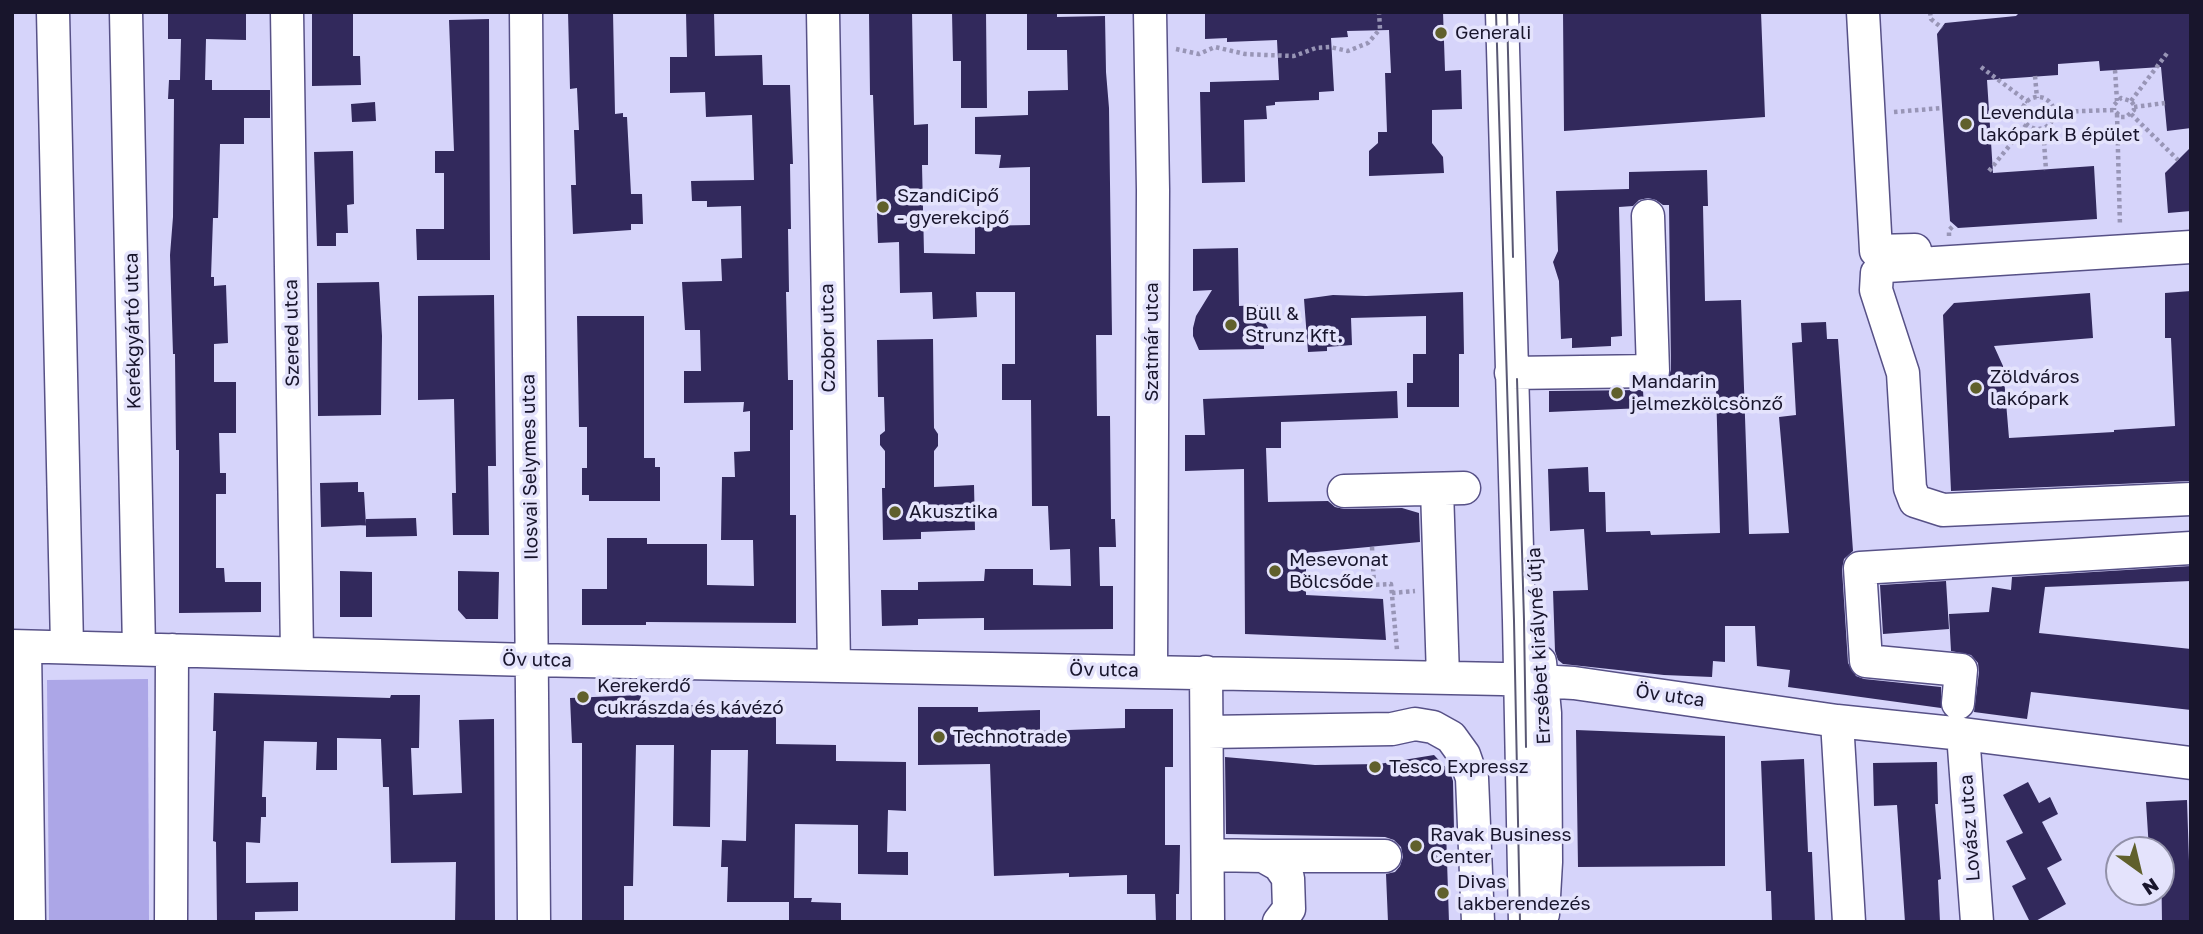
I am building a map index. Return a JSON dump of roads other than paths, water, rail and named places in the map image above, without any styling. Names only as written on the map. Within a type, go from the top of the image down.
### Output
[{"type":"street","points":[[53,12],[66,646]]},
{"type":"street","name":"Kerékgyártó utca","points":[[126,12],[139,649]]},
{"type":"street","name":"Szered utca","points":[[287,12],[297,653]]},
{"type":"street","name":"Ilosvai Selymes utca","points":[[526,12],[534,922]]},
{"type":"street","name":"Czobor utca","points":[[823,12],[834,665]]},
{"type":"street","name":"Szatmár utca","points":[[1150,12],[1153,204],[1151,671]]},
{"type":"street","name":"Erzsébet királyné útja","points":[[1502,12],[1511,373],[1493,467],[1546,863],[1543,922]]},
{"type":"street","points":[[1863,12],[1876,251],[1950,250],[2191,232]]},
{"type":"street","points":[[1511,373],[1653,370],[1648,216]]},
{"type":"street","points":[[2191,247],[1887,266],[1877,273],[1876,290],[1903,373],[1910,488],[1915,501],[1943,510],[2191,499]]},
{"type":"street","points":[[1344,491],[1450,488],[1443,677]]},
{"type":"street","points":[[1958,703],[1961,670],[1866,661],[1860,568],[2191,548]]},
{"type":"street","points":[[19,647],[29,922]]},
{"type":"street","name":"Öv utca","points":[[19,647],[1521,680],[1574,683],[1837,721],[2191,763]]},
{"type":"street","points":[[171,922],[172,650]]},
{"type":"street","points":[[1206,673],[1208,922]]},
{"type":"street","name":"Erzsébet királyné útja","points":[[1510,922],[1521,680]]},
{"type":"street","name":"Erzsébet királyné útja","points":[[1521,680],[1525,922]]},
{"type":"street","points":[[1837,721],[1849,922]]},
{"type":"street","points":[[1208,732],[1392,729],[1415,724],[1433,727],[1451,737],[1464,755],[1472,778],[1478,922]]},
{"type":"street","name":"Lovász utca","points":[[1963,734],[1977,922]]},
{"type":"street","points":[[1209,855],[1385,856]]},
{"type":"street","points":[[1263,856],[1279,865],[1288,878],[1289,909],[1279,922]]},
{"type":"tram line","points":[[1496,12],[1520,922]]},
{"type":"tram line","points":[[1507,12],[1513,257]]},
{"type":"tram line","points":[[1517,379],[1526,747]]},
{"type":"place","name":"Generali","points":[[1441,33]]},
{"type":"place","name":"Levendula lakópark B épület","points":[[1966,124]]},
{"type":"place","name":"SzandiCipő - gyerekcipő","points":[[883,207]]},
{"type":"place","name":"Büll & Strunz Kft.","points":[[1231,325]]},
{"type":"place","name":"Zöldváros lakópark","points":[[1976,388]]},
{"type":"place","name":"Mandarin jelmezkölcsönző","points":[[1617,393]]},
{"type":"place","name":"Akusztika","points":[[895,512]]},
{"type":"place","name":"Mesevonat Bölcsőde","points":[[1275,571]]},
{"type":"place","name":"Kerekerdő cukrászda és kávézó","points":[[583,697]]},
{"type":"place","name":"Technotrade","points":[[939,737]]},
{"type":"place","name":"Tesco Expressz","points":[[1375,767]]},
{"type":"place","name":"Ravak Business Center","points":[[1416,846]]},
{"type":"place","name":"Divas lakberendezés","points":[[1443,893]]}]
